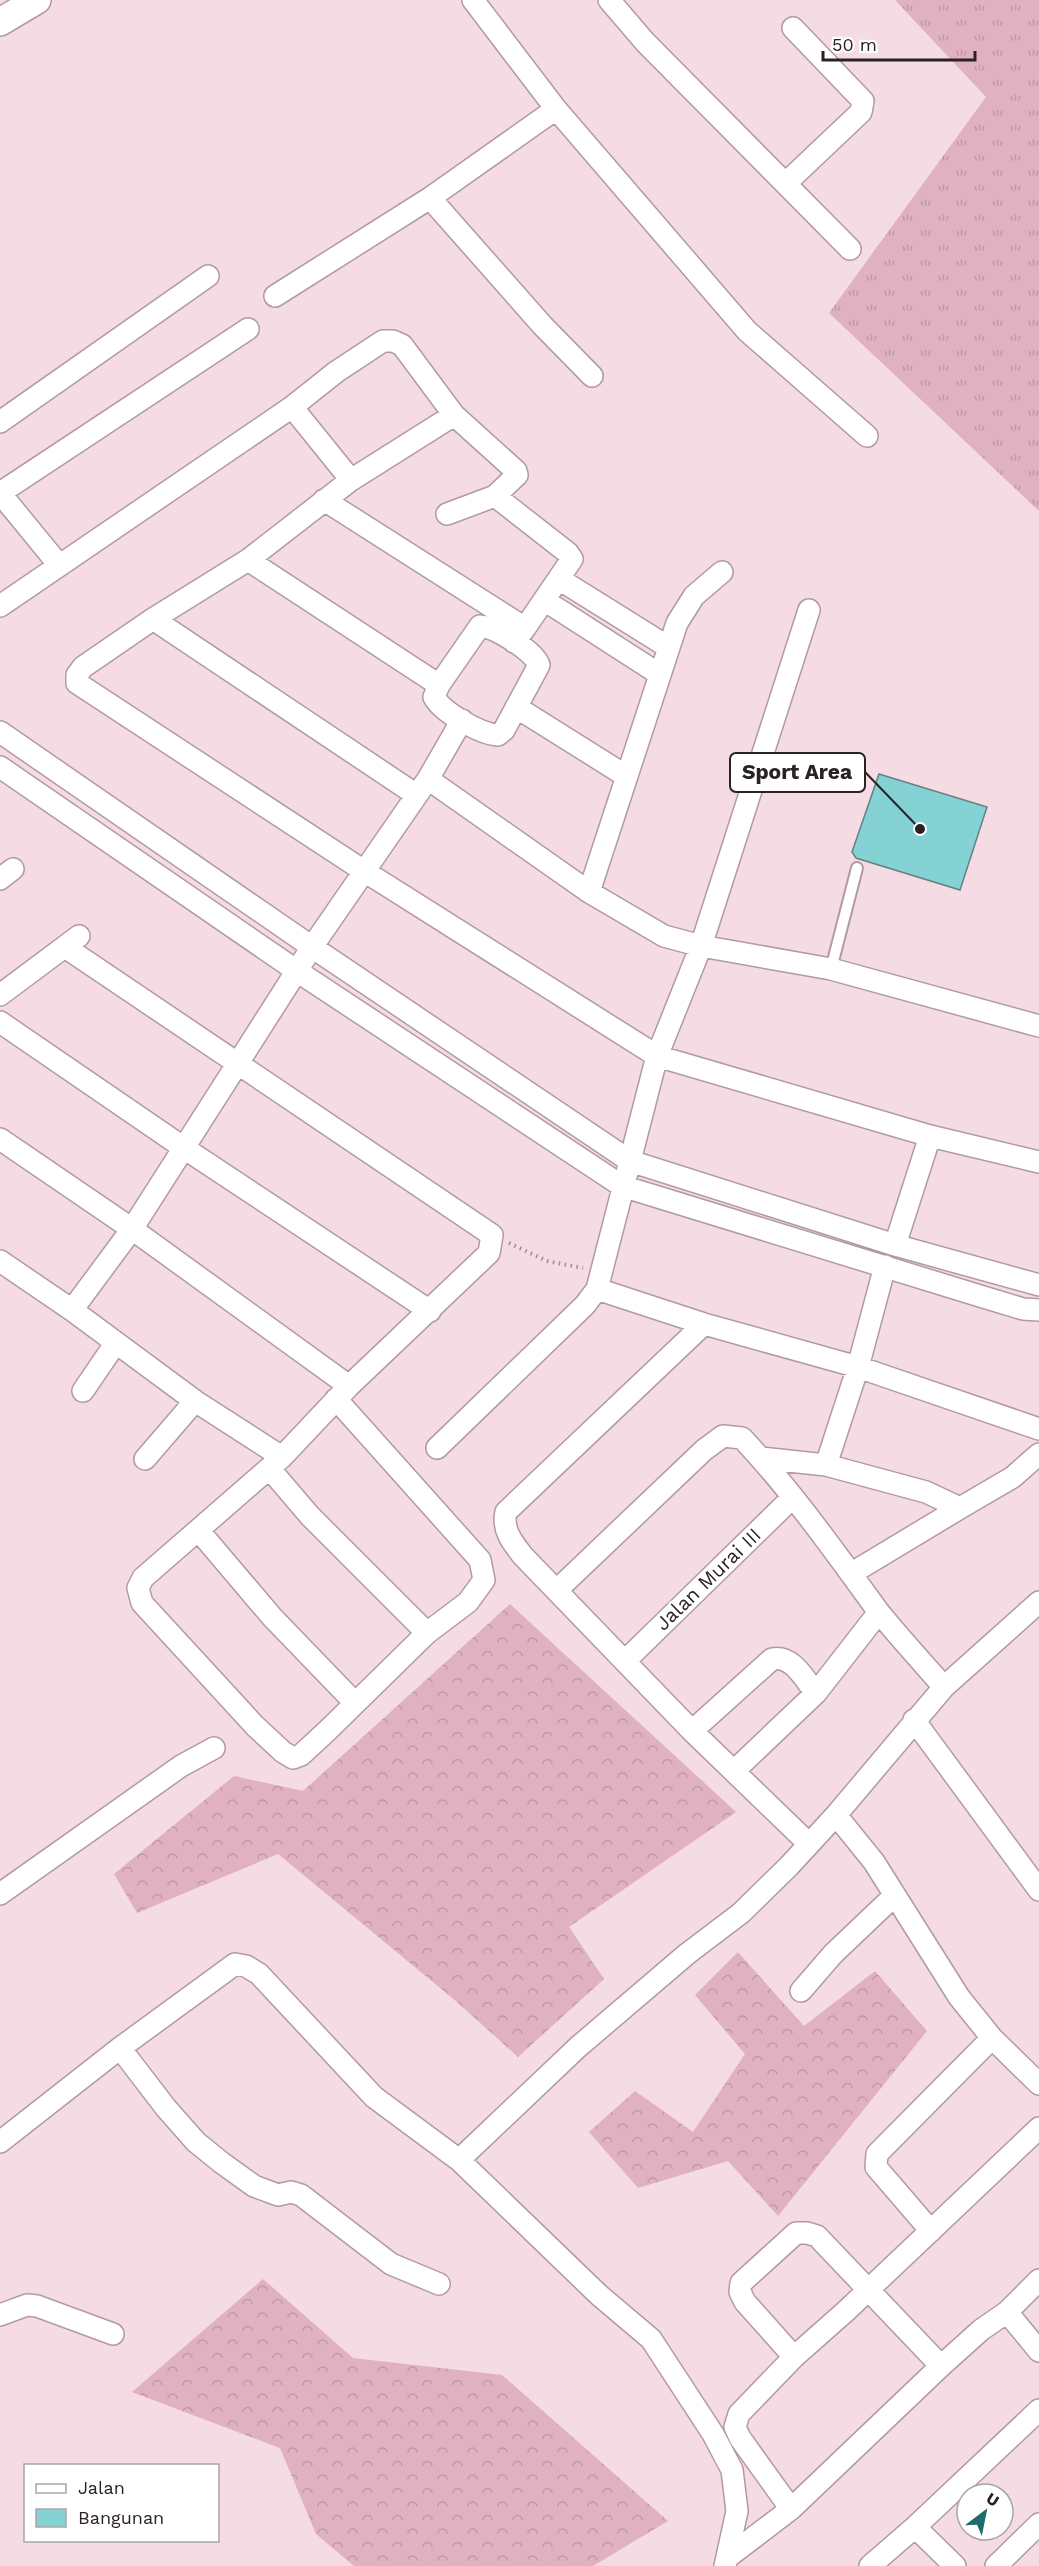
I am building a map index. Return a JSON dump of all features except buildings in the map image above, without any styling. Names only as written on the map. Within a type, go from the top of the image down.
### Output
[{"type":"street","points":[[0,22],[37,0]]},
{"type":"street","points":[[474,0],[556,110],[747,331],[867,436]]},
{"type":"street","points":[[609,0],[645,42],[850,249]]},
{"type":"street","points":[[786,183],[861,112],[864,105],[863,101],[794,28]]},
{"type":"street","points":[[275,296],[430,198],[556,110]]},
{"type":"street","points":[[430,198],[542,325],[592,376]]},
{"type":"street","points":[[0,422],[208,276]]},
{"type":"street","points":[[59,565],[0,493],[248,329]]},
{"type":"street","points":[[0,606],[292,407],[336,372],[383,341],[393,341],[402,345],[454,415],[516,471],[516,478],[495,496],[447,514]]},
{"type":"street","points":[[292,407],[351,480]]},
{"type":"street","points":[[454,415],[351,480],[248,560],[153,619],[83,667],[77,675],[77,683],[364,871],[657,1056],[930,1136],[1039,1162]]},
{"type":"street","points":[[495,496],[568,553],[572,559],[520,635]]},
{"type":"street","points":[[324,501],[520,635],[537,657],[539,665],[504,730],[498,735],[489,735],[462,720],[436,702],[434,697],[439,685],[480,626],[520,635]]},
{"type":"street","points":[[248,560],[439,685]]},
{"type":"street","points":[[589,892],[677,623],[694,596],[722,572]]},
{"type":"street","points":[[559,579],[668,647]]},
{"type":"street","points":[[544,600],[659,674]]},
{"type":"street","points":[[437,1448],[585,1305],[600,1279],[657,1056],[701,946],[809,610]]},
{"type":"street","points":[[153,619],[589,892],[664,936],[701,946],[831,969],[1039,1026]]},
{"type":"street","points":[[516,707],[626,776]]},
{"type":"street","points":[[72,1310],[132,1229],[312,947],[421,787],[462,720]]},
{"type":"street","points":[[0,732],[312,947],[630,1161],[895,1245],[1039,1285]]},
{"type":"street","points":[[0,767],[297,971],[622,1186],[1023,1309],[1039,1310]]},
{"type":"street","points":[[0,995],[72,941],[238,1065],[492,1235],[489,1253],[343,1392],[275,1462],[143,1578],[138,1588],[142,1603],[255,1726],[288,1756],[293,1758],[301,1755],[427,1633],[468,1602],[484,1580],[480,1560],[343,1392],[132,1229],[0,1139]]},
{"type":"street","points":[[0,1022],[184,1148],[430,1311]]},
{"type":"street","points":[[895,1245],[930,1136]]},
{"type":"street","points":[[935,1281],[940,1256]]},
{"type":"street","points":[[0,1261],[72,1310],[275,1462],[310,1515],[427,1633]]},
{"type":"street","points":[[826,1465],[858,1367],[885,1266]]},
{"type":"street","points":[[600,1279],[704,1324],[858,1367],[1039,1429]]},
{"type":"street","points":[[704,1324],[506,1512],[504,1521],[511,1540],[523,1556],[692,1731],[809,1844]]},
{"type":"street","points":[[83,1391],[115,1344]]},
{"type":"street","points":[[145,1459],[195,1401]]},
{"type":"street","points":[[557,1590],[704,1450],[723,1436],[742,1438],[761,1458],[852,1573],[879,1612],[944,1687]]},
{"type":"street","points":[[852,1573],[1013,1477],[1039,1454]]},
{"type":"street","points":[[761,1458],[826,1465],[926,1492],[960,1508]]},
{"type":"street","name":"Jalan Murai III","points":[[625,1661],[792,1498]]},
{"type":"street","points":[[199,1531],[272,1617],[355,1703]]},
{"type":"street","points":[[459,2160],[578,2048],[687,1954],[741,1913],[836,1815],[944,1687],[1039,1602]]},
{"type":"street","points":[[734,1771],[816,1693],[879,1612]]},
{"type":"street","points":[[692,1731],[772,1659],[780,1658],[790,1662],[816,1693]]},
{"type":"street","points":[[914,1720],[1039,1890]]},
{"type":"street","points":[[0,1894],[181,1766],[214,1749]]},
{"type":"street","points":[[836,1815],[874,1862],[959,1997],[992,2038],[1039,2084]]},
{"type":"street","points":[[801,1991],[833,1954],[894,1896]]},
{"type":"street","points":[[0,2142],[21,2128],[120,2048],[235,1964],[246,1966],[259,1974],[374,2097],[459,2160],[599,2295],[651,2339],[713,2434],[732,2470],[737,2511],[727,2561]]},
{"type":"street","points":[[931,2231],[876,2167],[877,2154],[992,2038]]},
{"type":"street","points":[[120,2048],[166,2108],[196,2142],[222,2163],[254,2186],[278,2194],[291,2192],[301,2195],[391,2264],[439,2284]]},
{"type":"street","points":[[791,2509],[740,2438],[735,2427],[739,2414],[794,2357],[1039,2128]]},
{"type":"street","points":[[794,2357],[745,2302],[740,2292],[741,2283],[796,2233],[807,2233],[817,2236],[941,2366]]},
{"type":"street","points":[[727,2561],[791,2509],[941,2366],[981,2330],[1007,2312],[1039,2280]]},
{"type":"street","points":[[0,2315],[27,2306],[37,2306],[113,2334]]},
{"type":"street","points":[[1007,2312],[1039,2351]]},
{"type":"street","points":[[870,2566],[915,2528],[1039,2410]]},
{"type":"street","points":[[996,2566],[1039,2524]]},
{"type":"street","points":[[915,2528],[955,2566]]},
{"type":"lane","points":[[831,969],[857,868]]},
{"type":"path","points":[[492,1235],[547,1261],[600,1279]]},
{"type":"green space","points":[[895,0],[1039,0],[1039,511],[829,313],[986,97]]},
{"type":"green space","points":[[510,1604],[736,1812],[569,1927],[604,1979],[518,2057],[457,2002],[278,1854],[137,1913],[114,1874],[234,1776],[303,1791]]},
{"type":"green space","points":[[738,1952],[804,2026],[875,1971],[927,2031],[778,2216],[728,2161],[638,2188],[589,2132],[635,2091],[693,2132],[745,2054],[695,1995]]},
{"type":"green space","points":[[263,2279],[353,2358],[502,2375],[668,2521],[593,2566],[354,2566],[316,2534],[280,2448],[132,2392]]},
{"type":"place","name":"Sport Area","points":[[920,829]]}]
